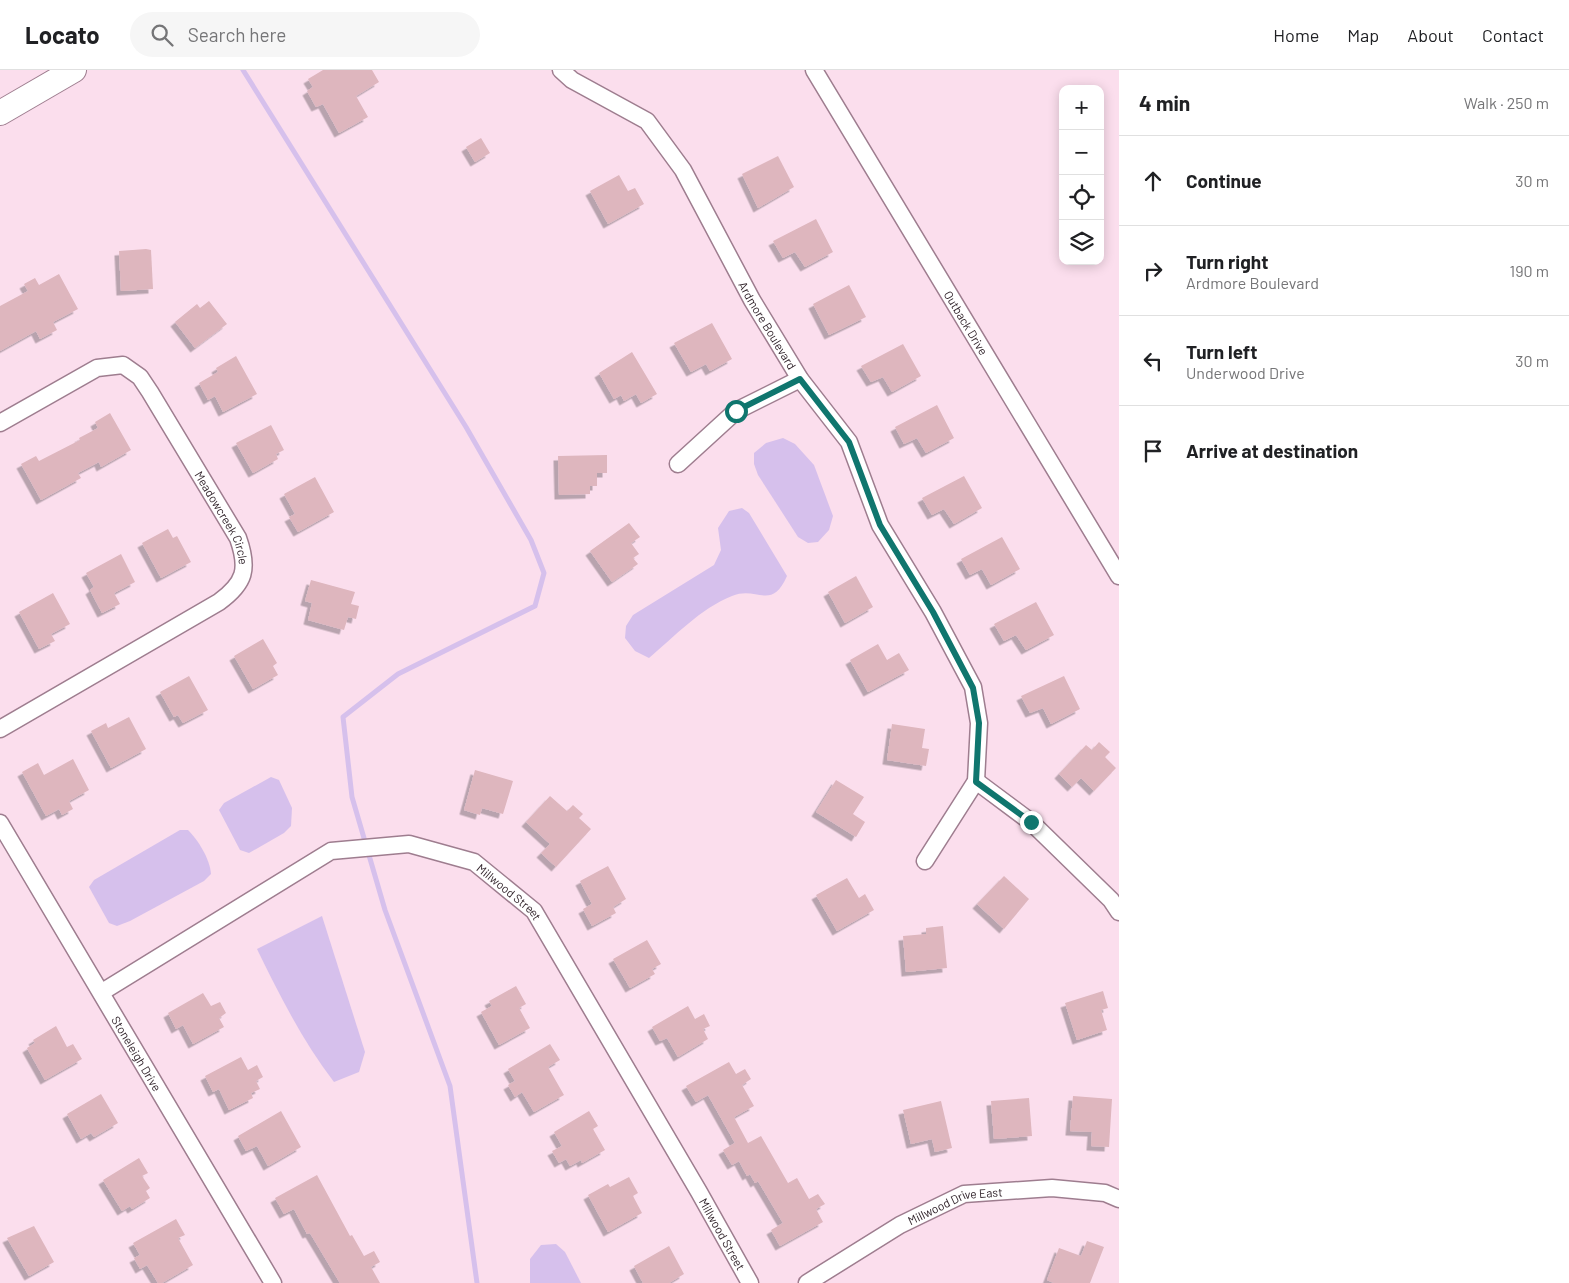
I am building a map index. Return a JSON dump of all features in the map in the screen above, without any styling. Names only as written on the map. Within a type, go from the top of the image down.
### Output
[{"type":"main road","points":[[0,113],[74,70]]},
{"type":"street","name":"Ardmore Boulevard","points":[[562,70],[572,80],[647,121],[683,170],[752,300],[800,379],[849,442],[880,525],[933,612],[973,688],[979,723],[976,782],[925,861]]},
{"type":"street","name":"Outback Drive","points":[[814,70],[1119,576]]},
{"type":"street","name":"Meadowcreek Circle","points":[[0,423],[97,368],[123,365],[140,377],[150,392],[238,538],[244,556],[244,576],[234,592],[0,730]]},
{"type":"street","points":[[678,464],[736,411],[800,379]]},
{"type":"street","points":[[976,782],[1031,822],[1111,900],[1119,912]]},
{"type":"street","name":"Stoneleigh Drive","points":[[2,831],[102,992],[273,1283]]},
{"type":"street","name":"Millwood Street","points":[[102,992],[331,851],[409,844],[474,862],[534,912],[699,1192],[750,1283]]},
{"type":"street","name":"Millwood Drive East","points":[[807,1283],[900,1226],[964,1194],[1052,1188],[1105,1194],[1119,1199]]},
{"type":"shaded area","points":[[783,438],[795,444],[814,465],[833,516],[829,530],[818,542],[808,543],[798,537],[758,475],[754,464],[754,453],[766,443]]},
{"type":"shaded area","points":[[742,508],[749,513],[787,576],[781,587],[775,593],[769,595],[741,593],[721,601],[699,615],[649,658],[635,651],[625,638],[626,626],[633,615],[714,565],[721,550],[718,528],[729,511]]},
{"type":"shaded area","points":[[271,777],[279,780],[292,808],[291,826],[284,833],[249,853],[240,850],[219,810],[224,803]]},
{"type":"shaded area","points":[[180,830],[188,830],[196,839],[206,856],[211,874],[204,881],[130,921],[117,926],[109,923],[89,887],[94,880]]},
{"type":"shaded area","points":[[322,916],[365,1052],[359,1072],[334,1082],[302,1034],[257,949]]},
{"type":"shaded area","points":[[556,1244],[565,1252],[581,1283],[530,1283],[530,1259],[541,1245]]},
{"type":"building","points":[[323,70],[372,70],[379,82],[356,96],[368,117],[339,133],[323,104],[316,107],[307,91],[313,87],[308,79]]},
{"type":"building","points":[[481,138],[490,153],[475,162],[466,147]]},
{"type":"building","points":[[778,156],[794,187],[758,208],[742,174]]},
{"type":"building","points":[[619,175],[628,191],[635,188],[644,204],[608,224],[590,191]]},
{"type":"building","points":[[816,219],[833,252],[805,267],[795,252],[783,258],[773,241]]},
{"type":"building","points":[[151,250],[153,289],[121,291],[119,251]]},
{"type":"building","points":[[59,274],[78,309],[53,322],[57,330],[40,339],[36,331],[0,351],[0,306],[28,291],[24,284],[35,278],[39,285]]},
{"type":"building","points":[[849,285],[866,317],[829,335],[813,304]]},
{"type":"building","points":[[209,301],[227,324],[195,348],[175,322],[197,304],[200,308]]},
{"type":"building","points":[[712,323],[732,359],[710,371],[706,364],[691,372],[674,343]]},
{"type":"building","points":[[903,344],[921,376],[892,392],[883,377],[871,382],[861,366]]},
{"type":"building","points":[[632,352],[657,394],[641,403],[636,394],[624,401],[621,395],[614,399],[599,373]]},
{"type":"building","points":[[236,356],[257,394],[223,412],[215,396],[208,400],[199,383],[218,372],[216,368]]},
{"type":"building","points":[[937,405],[954,438],[926,453],[917,438],[904,444],[895,427]]},
{"type":"building","points":[[110,413],[131,450],[101,467],[99,462],[78,473],[81,478],[41,500],[21,464],[36,456],[39,461],[80,440],[79,438],[98,428],[95,422]]},
{"type":"building","points":[[271,425],[284,450],[276,454],[278,459],[253,473],[236,443]]},
{"type":"building","points":[[607,455],[607,473],[597,473],[597,486],[590,486],[590,494],[559,495],[558,456]]},
{"type":"building","points":[[964,476],[982,508],[954,524],[944,509],[932,515],[922,498]]},
{"type":"building","points":[[315,477],[334,512],[298,532],[289,517],[295,514],[284,494]]},
{"type":"building","points":[[629,523],[640,537],[631,543],[639,554],[633,558],[638,564],[612,582],[590,551]]},
{"type":"building","points":[[168,529],[173,538],[177,536],[191,562],[161,578],[142,543]]},
{"type":"building","points":[[1002,537],[1020,569],[991,585],[982,569],[970,575],[961,559]]},
{"type":"building","points":[[121,554],[135,582],[114,593],[120,604],[102,613],[90,590],[94,587],[86,573]]},
{"type":"building","points":[[856,576],[873,607],[845,623],[828,592]]},
{"type":"building","points":[[311,580],[355,592],[351,604],[359,606],[356,619],[348,617],[344,630],[308,620],[312,603],[305,601]]},
{"type":"building","points":[[53,593],[70,624],[51,634],[55,641],[39,649],[19,612]]},
{"type":"building","points":[[1036,602],[1054,635],[1026,650],[1016,635],[1004,641],[994,624]]},
{"type":"building","points":[[263,639],[277,663],[273,666],[278,675],[253,689],[234,656]]},
{"type":"building","points":[[878,644],[887,660],[899,653],[909,670],[868,692],[850,660]]},
{"type":"building","points":[[189,676],[208,710],[183,723],[178,715],[174,717],[160,692]]},
{"type":"building","points":[[1064,676],[1080,709],[1051,724],[1043,708],[1030,713],[1021,696]]},
{"type":"building","points":[[129,717],[146,749],[111,768],[91,731],[106,723],[108,728]]},
{"type":"building","points":[[892,724],[925,729],[922,748],[929,749],[926,766],[887,760]]},
{"type":"building","points":[[1099,742],[1110,752],[1105,757],[1116,768],[1094,791],[1081,778],[1072,787],[1059,774],[1086,745],[1092,750]]},
{"type":"building","points":[[73,759],[89,790],[69,801],[73,809],[62,815],[59,809],[46,816],[22,772],[38,763],[44,775]]},
{"type":"building","points":[[475,770],[513,781],[503,814],[482,808],[480,815],[464,810]]},
{"type":"building","points":[[836,780],[864,797],[853,814],[865,822],[856,837],[816,812]]},
{"type":"building","points":[[550,796],[567,811],[573,805],[583,814],[579,818],[591,829],[556,867],[541,853],[550,844],[526,822]]},
{"type":"building","points":[[608,866],[626,899],[613,907],[616,913],[592,926],[583,909],[592,904],[580,881]]},
{"type":"building","points":[[1004,876],[1029,899],[1004,929],[977,904]]},
{"type":"building","points":[[847,878],[859,898],[865,894],[874,910],[837,931],[816,895]]},
{"type":"building","points":[[943,926],[947,968],[906,972],[903,936],[926,934],[926,928]]},
{"type":"building","points":[[647,940],[661,964],[652,969],[655,974],[630,988],[613,959]]},
{"type":"building","points":[[516,986],[526,1004],[519,1008],[530,1028],[499,1045],[481,1012],[492,1006],[489,1001]]},
{"type":"building","points":[[1103,991],[1108,1008],[1101,1010],[1107,1030],[1077,1040],[1065,1003]]},
{"type":"building","points":[[203,993],[211,1006],[220,1002],[226,1013],[219,1018],[224,1027],[193,1044],[183,1025],[176,1029],[168,1013]]},
{"type":"building","points":[[688,1006],[695,1019],[704,1014],[710,1026],[703,1029],[708,1039],[678,1057],[667,1038],[660,1041],[652,1027]]},
{"type":"building","points":[[56,1026],[67,1047],[73,1044],[82,1059],[45,1080],[27,1048],[35,1043],[33,1040]]},
{"type":"building","points":[[550,1044],[560,1060],[548,1067],[564,1095],[534,1112],[522,1092],[515,1097],[508,1085],[515,1081],[508,1069]]},
{"type":"building","points":[[241,1057],[248,1070],[257,1065],[263,1077],[256,1081],[260,1089],[251,1093],[253,1098],[229,1110],[219,1089],[213,1092],[205,1076]]},
{"type":"building","points":[[729,1062],[736,1074],[745,1069],[751,1079],[742,1085],[754,1106],[734,1117],[748,1143],[761,1136],[788,1183],[797,1178],[809,1199],[818,1194],[825,1204],[816,1209],[823,1222],[780,1246],[771,1230],[783,1223],[758,1181],[755,1183],[750,1174],[747,1176],[739,1161],[732,1165],[723,1150],[735,1143],[708,1095],[696,1102],[686,1086]]},
{"type":"building","points":[[101,1094],[118,1123],[94,1137],[91,1133],[81,1139],[67,1114]]},
{"type":"building","points":[[1073,1096],[1112,1099],[1109,1147],[1091,1146],[1092,1132],[1070,1131]]},
{"type":"building","points":[[1029,1098],[1032,1136],[994,1139],[991,1101]]},
{"type":"building","points":[[941,1101],[952,1148],[935,1152],[932,1139],[911,1144],[903,1110]]},
{"type":"building","points":[[281,1111],[301,1147],[268,1166],[257,1146],[246,1151],[238,1136]]},
{"type":"building","points":[[589,1111],[598,1126],[593,1129],[605,1150],[582,1163],[581,1160],[570,1166],[566,1159],[559,1163],[552,1151],[562,1146],[554,1132]]},
{"type":"building","points":[[139,1158],[148,1173],[142,1176],[150,1188],[146,1191],[150,1198],[132,1209],[130,1206],[122,1211],[103,1180]]},
{"type":"building","points":[[317,1175],[350,1236],[352,1235],[364,1256],[374,1251],[380,1262],[371,1267],[380,1283],[340,1283],[310,1233],[307,1234],[294,1209],[284,1214],[275,1198]]},
{"type":"building","points":[[629,1177],[638,1193],[633,1196],[642,1213],[608,1232],[588,1195],[608,1184],[610,1187]]},
{"type":"building","points":[[176,1219],[185,1235],[178,1238],[193,1265],[162,1283],[158,1283],[147,1265],[140,1269],[134,1258],[140,1255],[133,1243]]},
{"type":"building","points":[[34,1226],[54,1262],[29,1276],[7,1238]]},
{"type":"building","points":[[1087,1241],[1104,1247],[1090,1283],[1054,1283],[1047,1280],[1059,1248],[1081,1256]]},
{"type":"building","points":[[669,1246],[684,1274],[669,1283],[643,1283],[634,1266]]},
{"type":"waterway","points":[[243,70],[466,427],[531,540],[544,573],[535,606],[398,674],[343,717],[352,797],[385,910],[450,1086],[477,1283]]},
{"type":"route","points":[[736,411],[800,379],[849,442],[880,525],[933,612],[973,688],[979,723],[976,782],[1031,822]]}]
